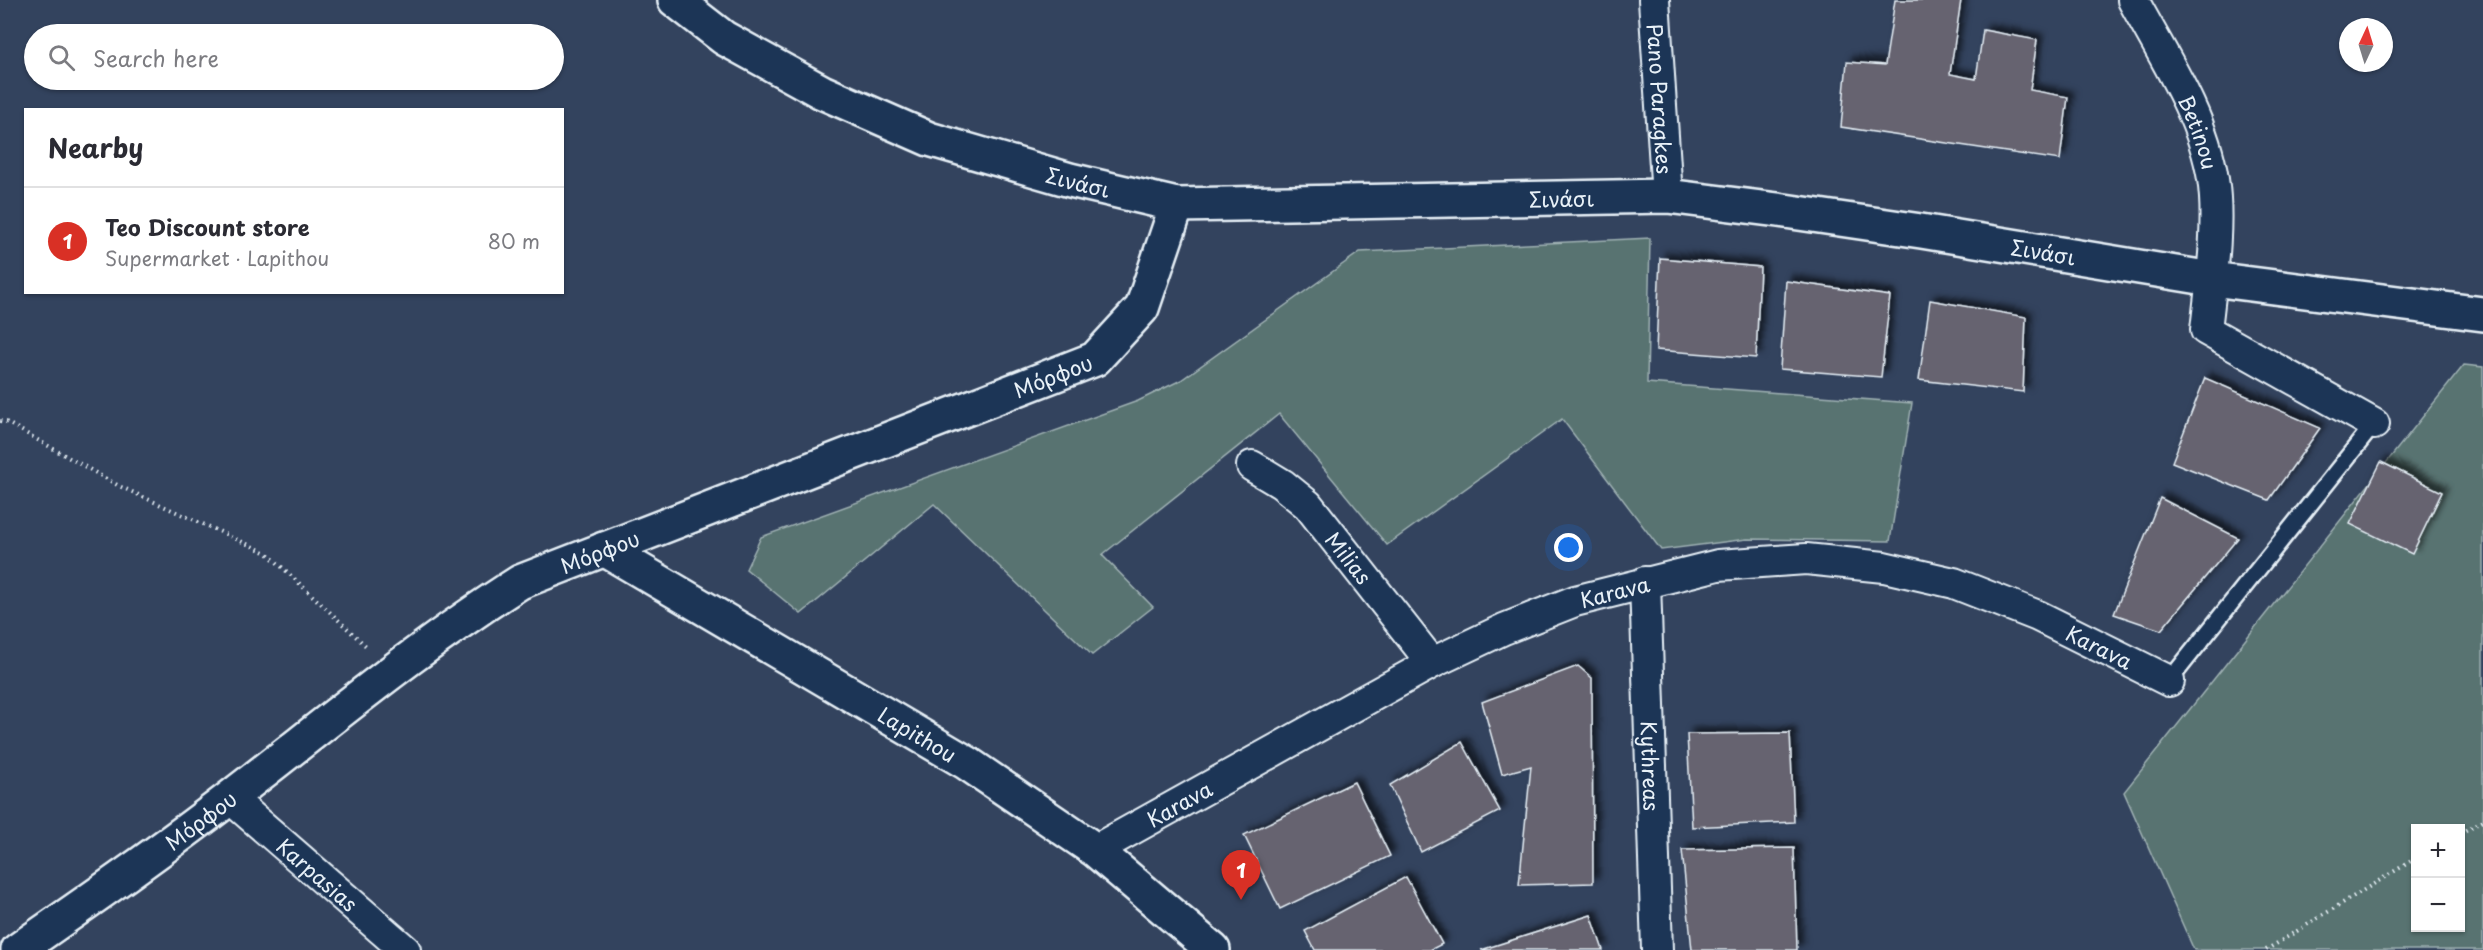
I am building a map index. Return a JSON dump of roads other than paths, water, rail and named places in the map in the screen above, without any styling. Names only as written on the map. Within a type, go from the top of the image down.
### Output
[{"type":"street","name":"Σινάσι","points":[[675,0],[734,44],[822,92],[929,139],[1070,180],[1177,205],[1667,196],[1921,231],[2212,279],[2483,314]]},
{"type":"street","name":"Pano Paragkes","points":[[1654,0],[1667,196]]},
{"type":"street","name":"Betinou","points":[[2133,0],[2185,96],[2209,160],[2215,210],[2212,279],[2206,330],[2374,424]]},
{"type":"street","name":"Μόρφου","points":[[18,950],[104,891],[230,798],[462,618],[520,582],[1095,359],[1142,308],[1177,205]]},
{"type":"street","name":"Milias","points":[[1252,466],[1282,484],[1308,505],[1432,663]]},
{"type":"street","name":"Lapithou","points":[[604,549],[967,763],[1095,850],[1213,950]]},
{"type":"street","name":"Karava","points":[[1095,850],[1432,663],[1504,629],[1575,601],[1718,565],[1806,559],[1884,567],[1954,583],[2038,616],[2169,681]]},
{"type":"street","name":"Kythreas","points":[[1645,582],[1657,950]]},
{"type":"street","name":"Karpasias","points":[[230,798],[405,950]]},
{"type":"lane","points":[[2169,681],[2374,424]]},
{"type":"place","name":"Teo Discount store","points":[[1241,900]]}]
